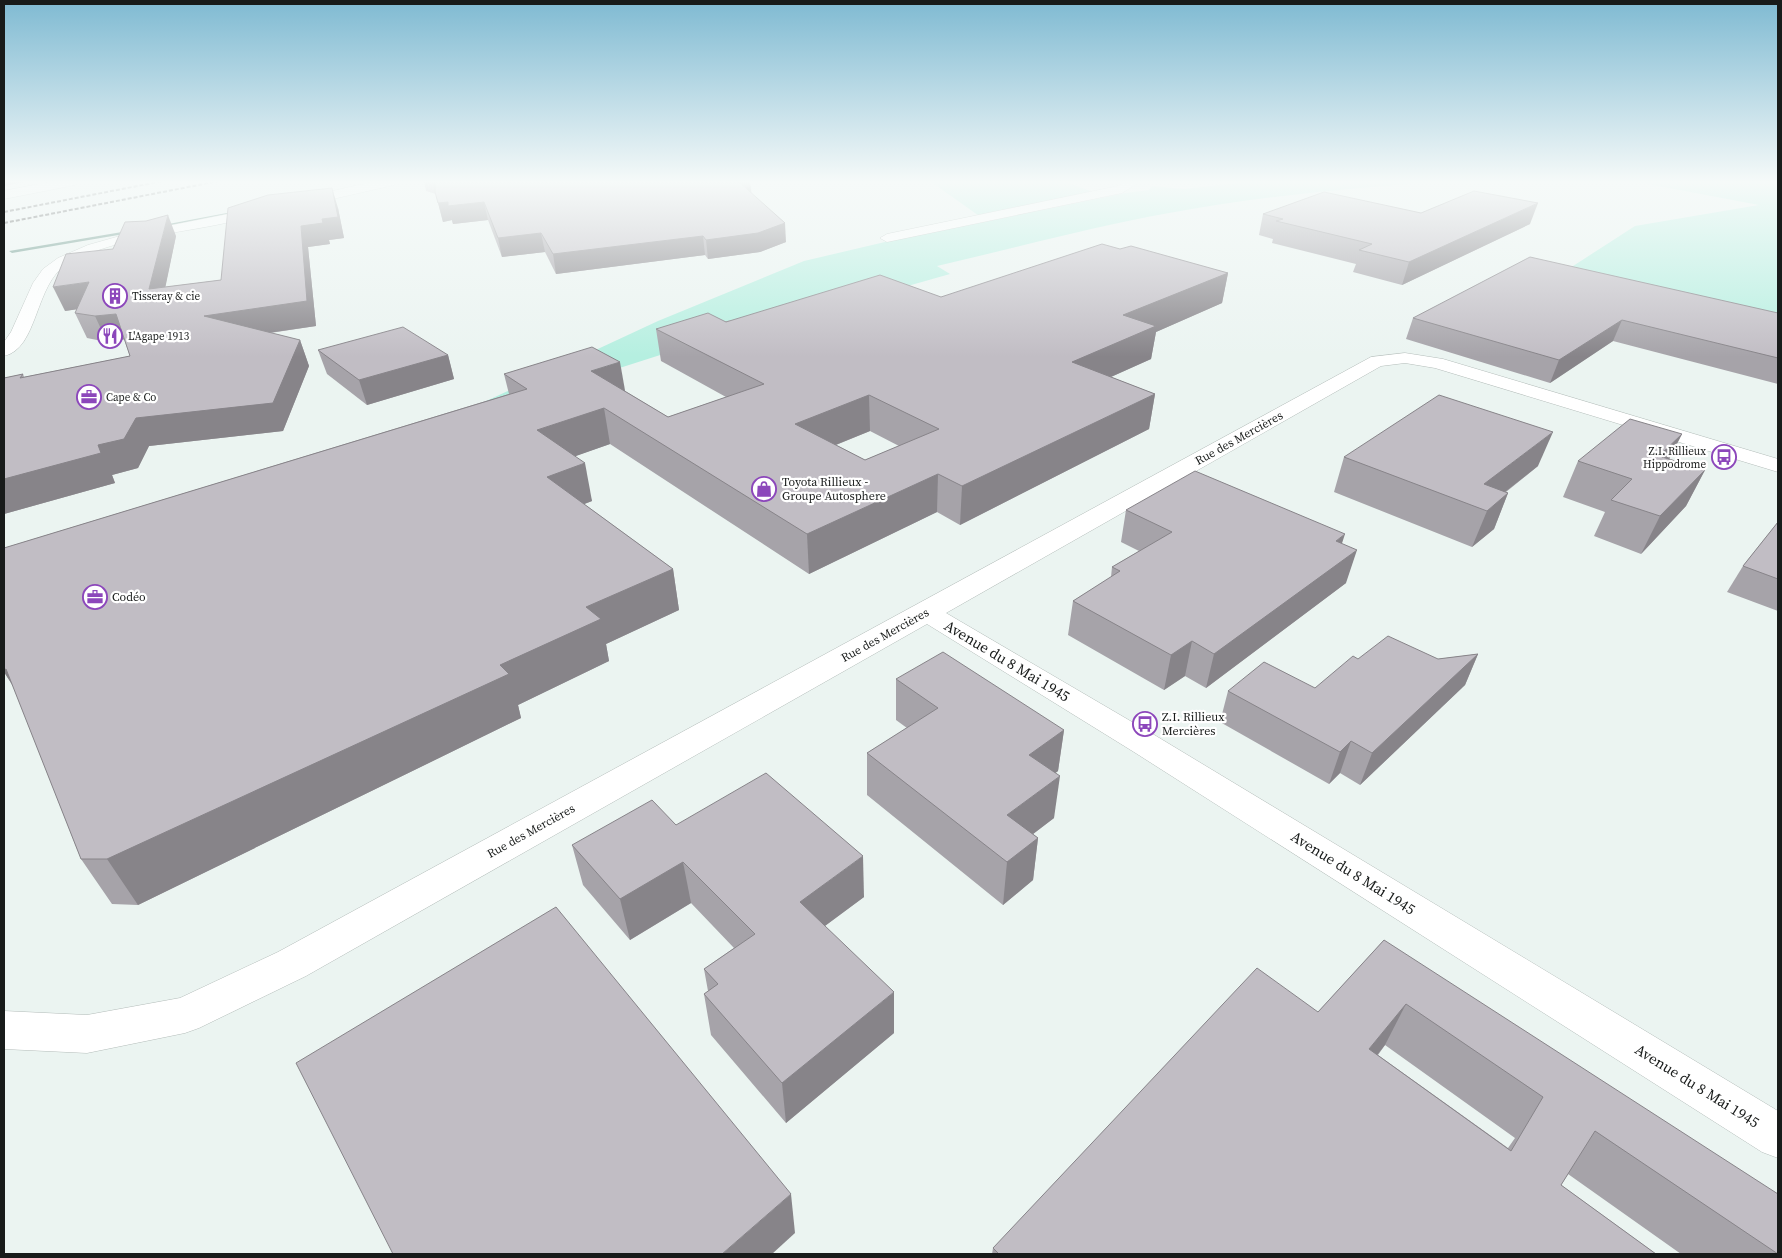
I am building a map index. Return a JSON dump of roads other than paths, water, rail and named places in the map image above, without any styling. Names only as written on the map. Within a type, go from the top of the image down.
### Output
[{"type":"street","points":[[4,351],[10,346],[20,329],[39,284],[59,263],[92,248],[123,240]]},
{"type":"street","name":"Rue des Mercières","points":[[4,1030],[87,1034],[185,1015],[292,964],[1377,361],[1405,358],[1437,363],[1778,466]]},
{"type":"street","name":"Avenue du 8 Mai 1945","points":[[926,612],[1162,754],[1778,1136]]},
{"type":"waterway","points":[[12,251],[81,240]]},
{"type":"place","name":"Tisseray & cie","points":[[115,296]]},
{"type":"place","name":"L'Agape 1913","points":[[110,336]]},
{"type":"place","name":"Cape & Co","points":[[89,397]]},
{"type":"place","name":"Z.I. Rillieux Hippodrome","points":[[1724,457]]},
{"type":"place","name":"Toyota Rillieux - Groupe Autosphere","points":[[764,489]]},
{"type":"place","name":"Codéo","points":[[95,597]]},
{"type":"place","name":"Z.I. Rillieux Mercières","points":[[1145,724]]}]
